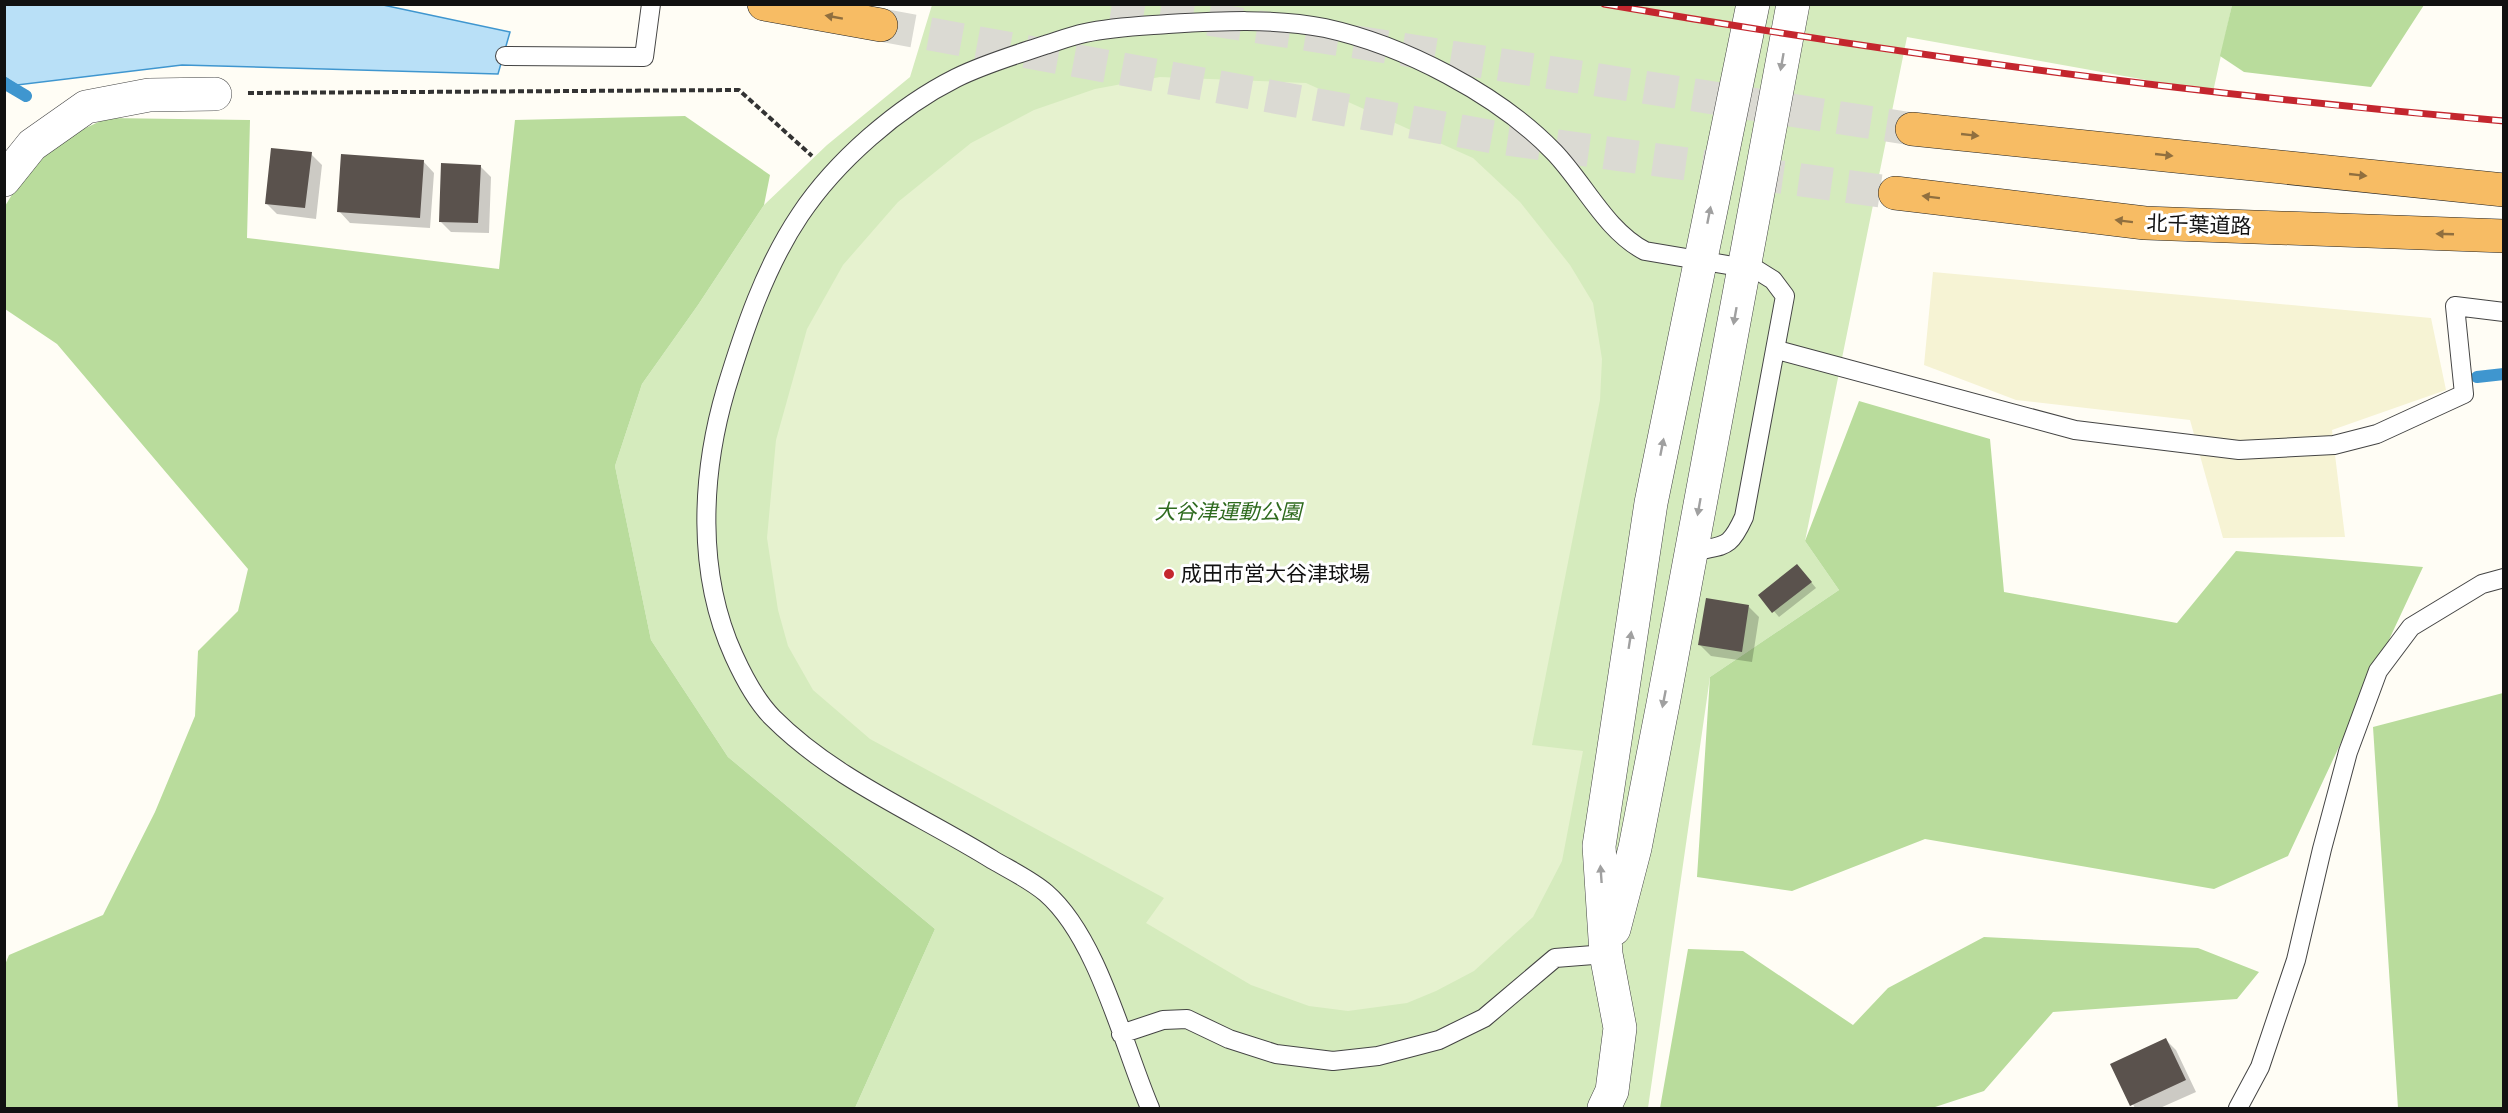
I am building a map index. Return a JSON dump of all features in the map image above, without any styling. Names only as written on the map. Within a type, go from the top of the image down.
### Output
[{"type":"highway","points":[[775,6],[881,25]]},
{"type":"highway","points":[[1912,129],[2504,190]]},
{"type":"highway","name":"北千葉道路","points":[[1895,193],[2145,223],[2504,236]]},
{"type":"street","points":[[1604,1108],[1612,1091],[1620,1028],[1606,954],[1599,846],[1651,503],[1753,4]]},
{"type":"street","points":[[1606,954],[1635,848],[1792,4]]},
{"type":"street","points":[[4,180],[32,145],[86,107],[149,95],[215,94]]},
{"type":"lane","points":[[505,56],[644,57],[651,4]]},
{"type":"lane","points":[[1150,1108],[1095,962],[1069,918],[1045,892],[944,830],[847,777],[770,716],[751,689],[732,652],[714,603],[708,552],[707,483],[715,428],[735,360],[761,290],[780,249],[801,212],[833,175],[875,133],[917,101],[956,78],[1002,59],[1084,33],[1134,26],[1261,21],[1321,27],[1364,38],[1397,51],[1456,79],[1500,107],[1552,149],[1617,230],[1632,244],[1645,251],[1757,270],[1773,279],[1785,296],[1777,351],[1744,517],[1735,537],[1723,547],[1691,553]]},
{"type":"lane","points":[[1777,351],[2075,430],[2239,450],[2334,445],[2378,434],[2464,394],[2455,306],[2504,312]]},
{"type":"lane","points":[[2238,1108],[2260,1067],[2296,960],[2348,752],[2378,670],[2411,627],[2482,584],[2504,578]]},
{"type":"lane","points":[[1121,1034],[1163,1020],[1186,1019],[1229,1039],[1276,1054],[1333,1061],[1378,1056],[1439,1040],[1484,1018],[1555,958],[1606,954]]},
{"type":"path","points":[[215,94],[739,90],[833,175]]},
{"type":"shaded area","points":[[1933,272],[2431,318],[2446,390],[2332,430],[2345,537],[2223,538],[2190,420],[2016,400],[1924,365]]},
{"type":"green space","points":[[2232,4],[2424,5],[2371,87],[2244,72],[2220,56]]},
{"type":"green space","name":"大谷津運動公園","points":[[932,5],[2232,5],[2213,92],[1907,37],[1805,541],[1839,590],[1710,677],[1648,1108],[855,1108],[935,929],[728,757],[651,640],[615,466],[642,384],[764,205],[827,145],[910,77]]},
{"type":"green space","name":"成田市営大谷津球場","points":[[1160,77],[1306,83],[1473,158],[1520,202],[1570,265],[1593,303],[1602,359],[1600,400],[1532,745],[1583,751],[1562,861],[1533,917],[1474,971],[1407,1003],[1348,1011],[1309,1006],[1251,985],[1146,923],[1164,898],[870,739],[813,690],[788,646],[778,610],[767,538],[776,440],[807,329],[843,265],[898,202],[971,143],[1034,110],[1095,89]]},
{"type":"green space","points":[[685,116],[770,175],[764,205],[642,384],[615,466],[651,640],[728,757],[935,929],[855,1108],[5,1108],[4,967],[9,955],[103,915],[155,812],[195,716],[198,651],[238,611],[248,569],[57,344],[5,309],[5,206],[18,185],[60,140],[107,118],[250,120],[247,238],[499,269],[515,120]]},
{"type":"green space","points":[[1859,401],[1990,439],[2004,592],[2177,623],[2236,551],[2423,567],[2288,856],[2214,889],[1925,839],[1792,891],[1697,877],[1710,677],[1839,590],[1805,541]]},
{"type":"green space","points":[[2503,693],[2503,1108],[2398,1108],[2373,727]]},
{"type":"green space","points":[[1984,937],[2198,948],[2259,972],[2237,999],[2053,1012],[1984,1091],[1932,1108],[1660,1108],[1688,949],[1743,951],[1853,1025],[1888,988]]},
{"type":"water","points":[[5,5],[383,5],[510,32],[498,74],[182,65],[17,85],[5,77]]},
{"type":"building","points":[[271,148],[312,152],[305,208],[265,204]]},
{"type":"building","points":[[341,154],[424,160],[420,218],[337,212]]},
{"type":"building","points":[[441,163],[481,165],[478,223],[439,222]]},
{"type":"building","points":[[1797,564],[1812,582],[1772,613],[1758,595]]},
{"type":"building","points":[[1706,598],[1749,605],[1742,652],[1698,645]]},
{"type":"building","points":[[2166,1038],[2186,1080],[2130,1106],[2110,1064]]},
{"type":"waterway","points":[[4,83],[26,96]]},
{"type":"waterway","points":[[2477,377],[2504,374]]},
{"type":"tunnel","points":[[1112,4],[1912,129]]},
{"type":"tunnel","points":[[881,25],[1493,137],[1895,193]]},
{"type":"railway","points":[[1604,4],[1716,23],[2052,72],[2278,99],[2504,121]]},
{"type":"place","name":"成田市営大谷津球場","points":[[1169,574]]}]
